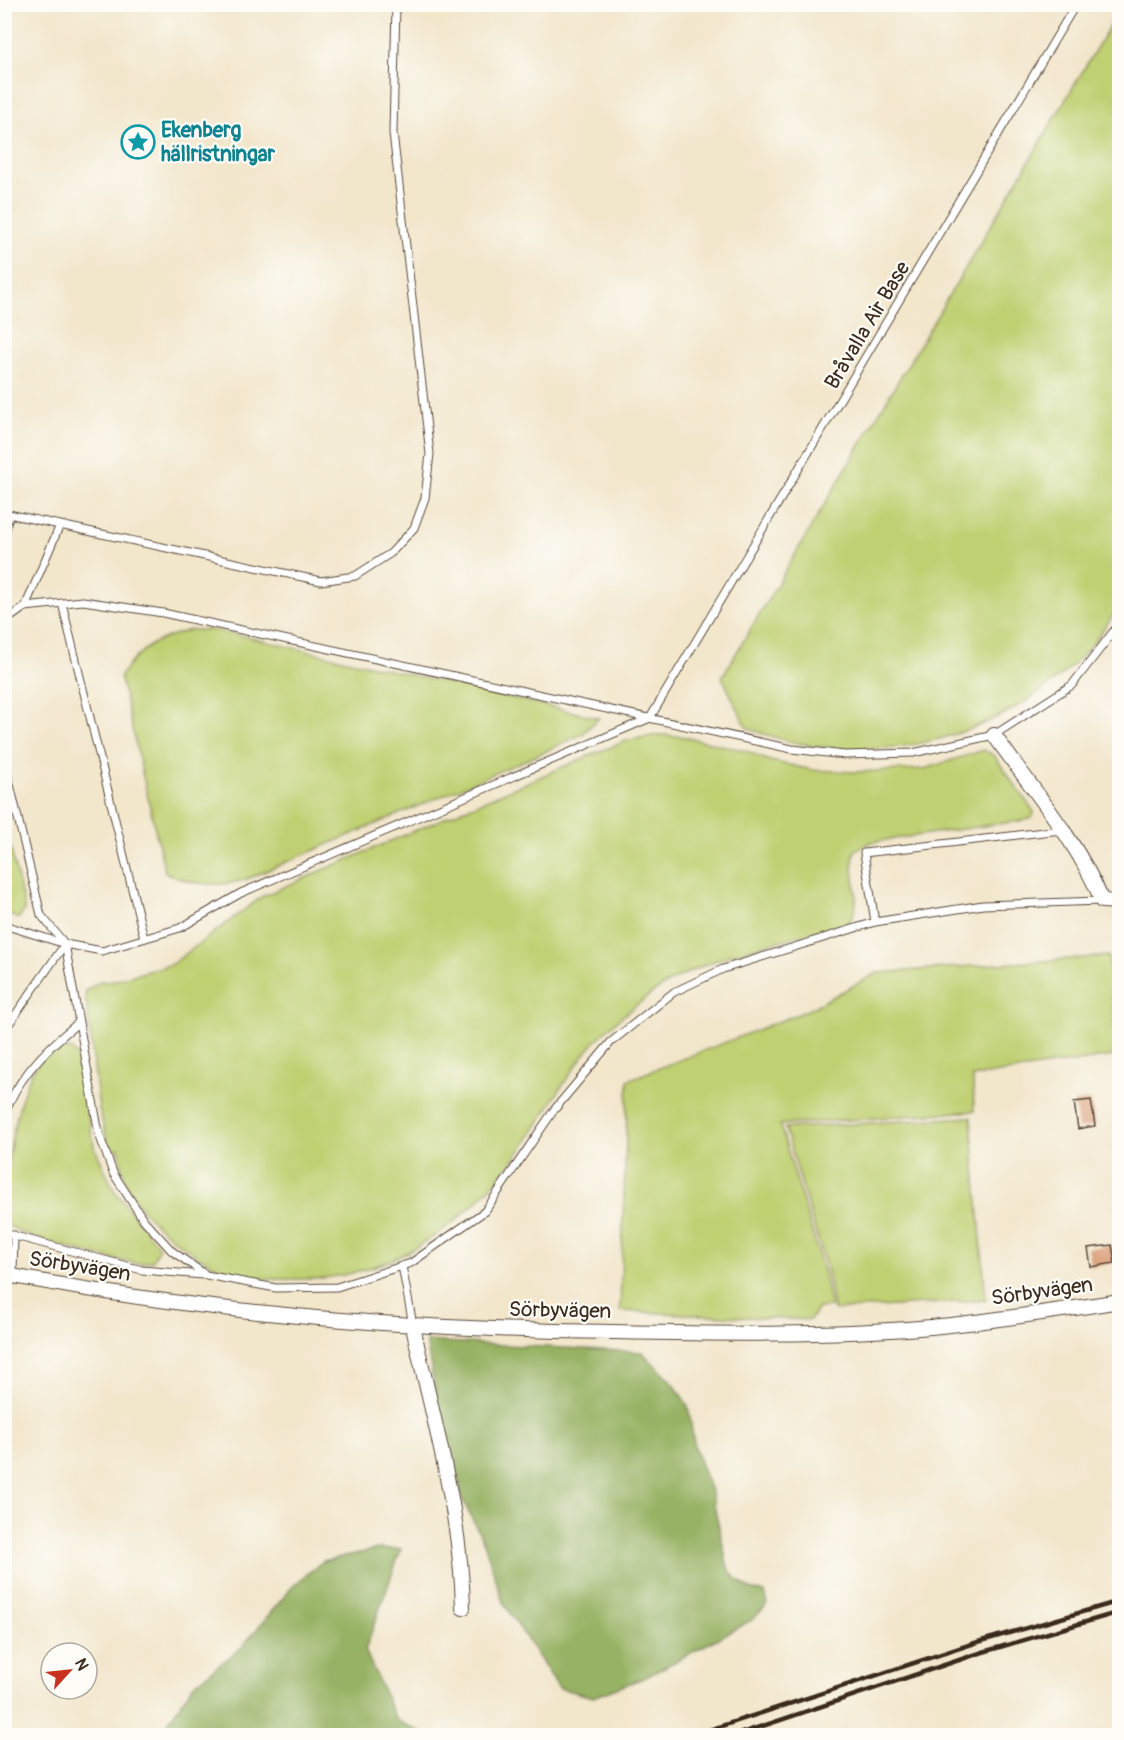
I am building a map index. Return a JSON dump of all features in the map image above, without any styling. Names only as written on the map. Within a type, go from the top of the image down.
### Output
[{"type":"street","points":[[994,735],[1061,830],[1096,885],[1102,901],[1119,902]]},
{"type":"street","name":"Sörbyvägen","points":[[9,1280],[153,1299],[413,1327],[626,1333],[865,1331],[932,1327],[1025,1316],[1119,1301]]},
{"type":"street","points":[[413,1327],[450,1498],[462,1583],[463,1608]]},
{"type":"lane","points":[[4,538],[7,514],[321,581],[355,576],[391,553],[414,528],[425,498],[430,454],[393,133],[396,4]]},
{"type":"lane","name":"Bråvalla Air Base","points":[[650,718],[686,662],[1076,4]]},
{"type":"lane","points":[[25,607],[60,525]]},
{"type":"lane","points":[[4,622],[25,607],[83,601],[163,613],[792,749],[845,755],[913,753],[994,735],[1072,685],[1119,623]]},
{"type":"lane","points":[[62,603],[144,938]]},
{"type":"lane","points":[[4,925],[65,944],[102,951],[180,928],[241,893],[650,718]]},
{"type":"lane","points":[[4,759],[41,915],[65,944],[99,1134],[113,1173],[143,1219],[172,1251],[206,1275]]},
{"type":"lane","points":[[875,922],[864,853],[1061,830]]},
{"type":"lane","points":[[4,1233],[142,1270],[206,1275],[276,1288],[337,1287],[411,1263],[485,1211],[554,1110],[611,1042],[674,992],[723,969],[875,922],[983,905],[1102,901]]},
{"type":"lane","points":[[4,1032],[65,944]]},
{"type":"lane","points":[[4,1116],[9,1102],[50,1045],[78,1023]]},
{"type":"lane","points":[[9,1280],[14,1235]]},
{"type":"lane","points":[[402,1266],[413,1327]]},
{"type":"green space","points":[[1119,10],[1119,607],[1083,655],[1043,690],[1005,713],[965,731],[922,743],[878,749],[834,748],[790,741],[747,728],[722,677]]},
{"type":"green space","points":[[190,630],[216,630],[599,718],[582,734],[540,754],[247,879],[226,884],[195,883],[165,872],[120,676],[135,658],[150,646],[167,637]]},
{"type":"green space","points":[[657,735],[680,736],[716,744],[746,751],[770,761],[813,770],[854,772],[924,769],[984,750],[994,755],[1034,812],[1032,818],[1026,820],[872,842],[855,850],[853,870],[856,907],[847,925],[769,943],[716,960],[668,983],[647,997],[608,1029],[588,1050],[568,1076],[515,1158],[474,1204],[426,1242],[399,1256],[371,1268],[341,1275],[310,1279],[258,1278],[234,1273],[210,1263],[174,1240],[151,1220],[133,1197],[127,1185],[119,1148],[110,1152],[99,1108],[85,991],[101,981],[109,982],[172,964],[263,896],[593,754],[629,740]]},
{"type":"green space","points":[[5,825],[25,910],[18,919],[5,912]]},
{"type":"green space","points":[[1108,956],[1118,1055],[973,1077],[974,1111],[780,1125],[823,1269],[831,1307],[818,1308],[810,1320],[620,1311],[628,1080],[806,1011],[877,973]]},
{"type":"green space","points":[[63,1049],[71,1049],[77,1055],[94,1146],[114,1190],[159,1247],[153,1260],[135,1263],[87,1253],[47,1242],[6,1223],[5,1188],[8,1165],[23,1094],[39,1062]]},
{"type":"green space","points":[[971,1117],[986,1300],[834,1310],[826,1267],[785,1128]]},
{"type":"green space","points":[[426,1341],[642,1352],[674,1384],[688,1406],[695,1449],[711,1491],[728,1568],[737,1580],[750,1589],[765,1593],[768,1604],[752,1620],[646,1677],[593,1697],[559,1688],[504,1604],[483,1540],[461,1497],[460,1484],[446,1449]]},
{"type":"green space","points":[[378,1549],[401,1549],[365,1650],[396,1720],[427,1735],[353,1735],[342,1728],[326,1736],[160,1735],[192,1686],[241,1648],[293,1586],[323,1561]]},
{"type":"building","points":[[1091,1100],[1095,1126],[1078,1129],[1074,1102]]},
{"type":"building","points":[[1112,1245],[1115,1263],[1091,1267],[1088,1248]]},
{"type":"railway","points":[[691,1736],[978,1642],[1120,1601]]},
{"type":"railway","points":[[733,1736],[983,1652],[1120,1612]]},
{"type":"place","name":"Ekenberg hällristningar","points":[[138,142]]}]
